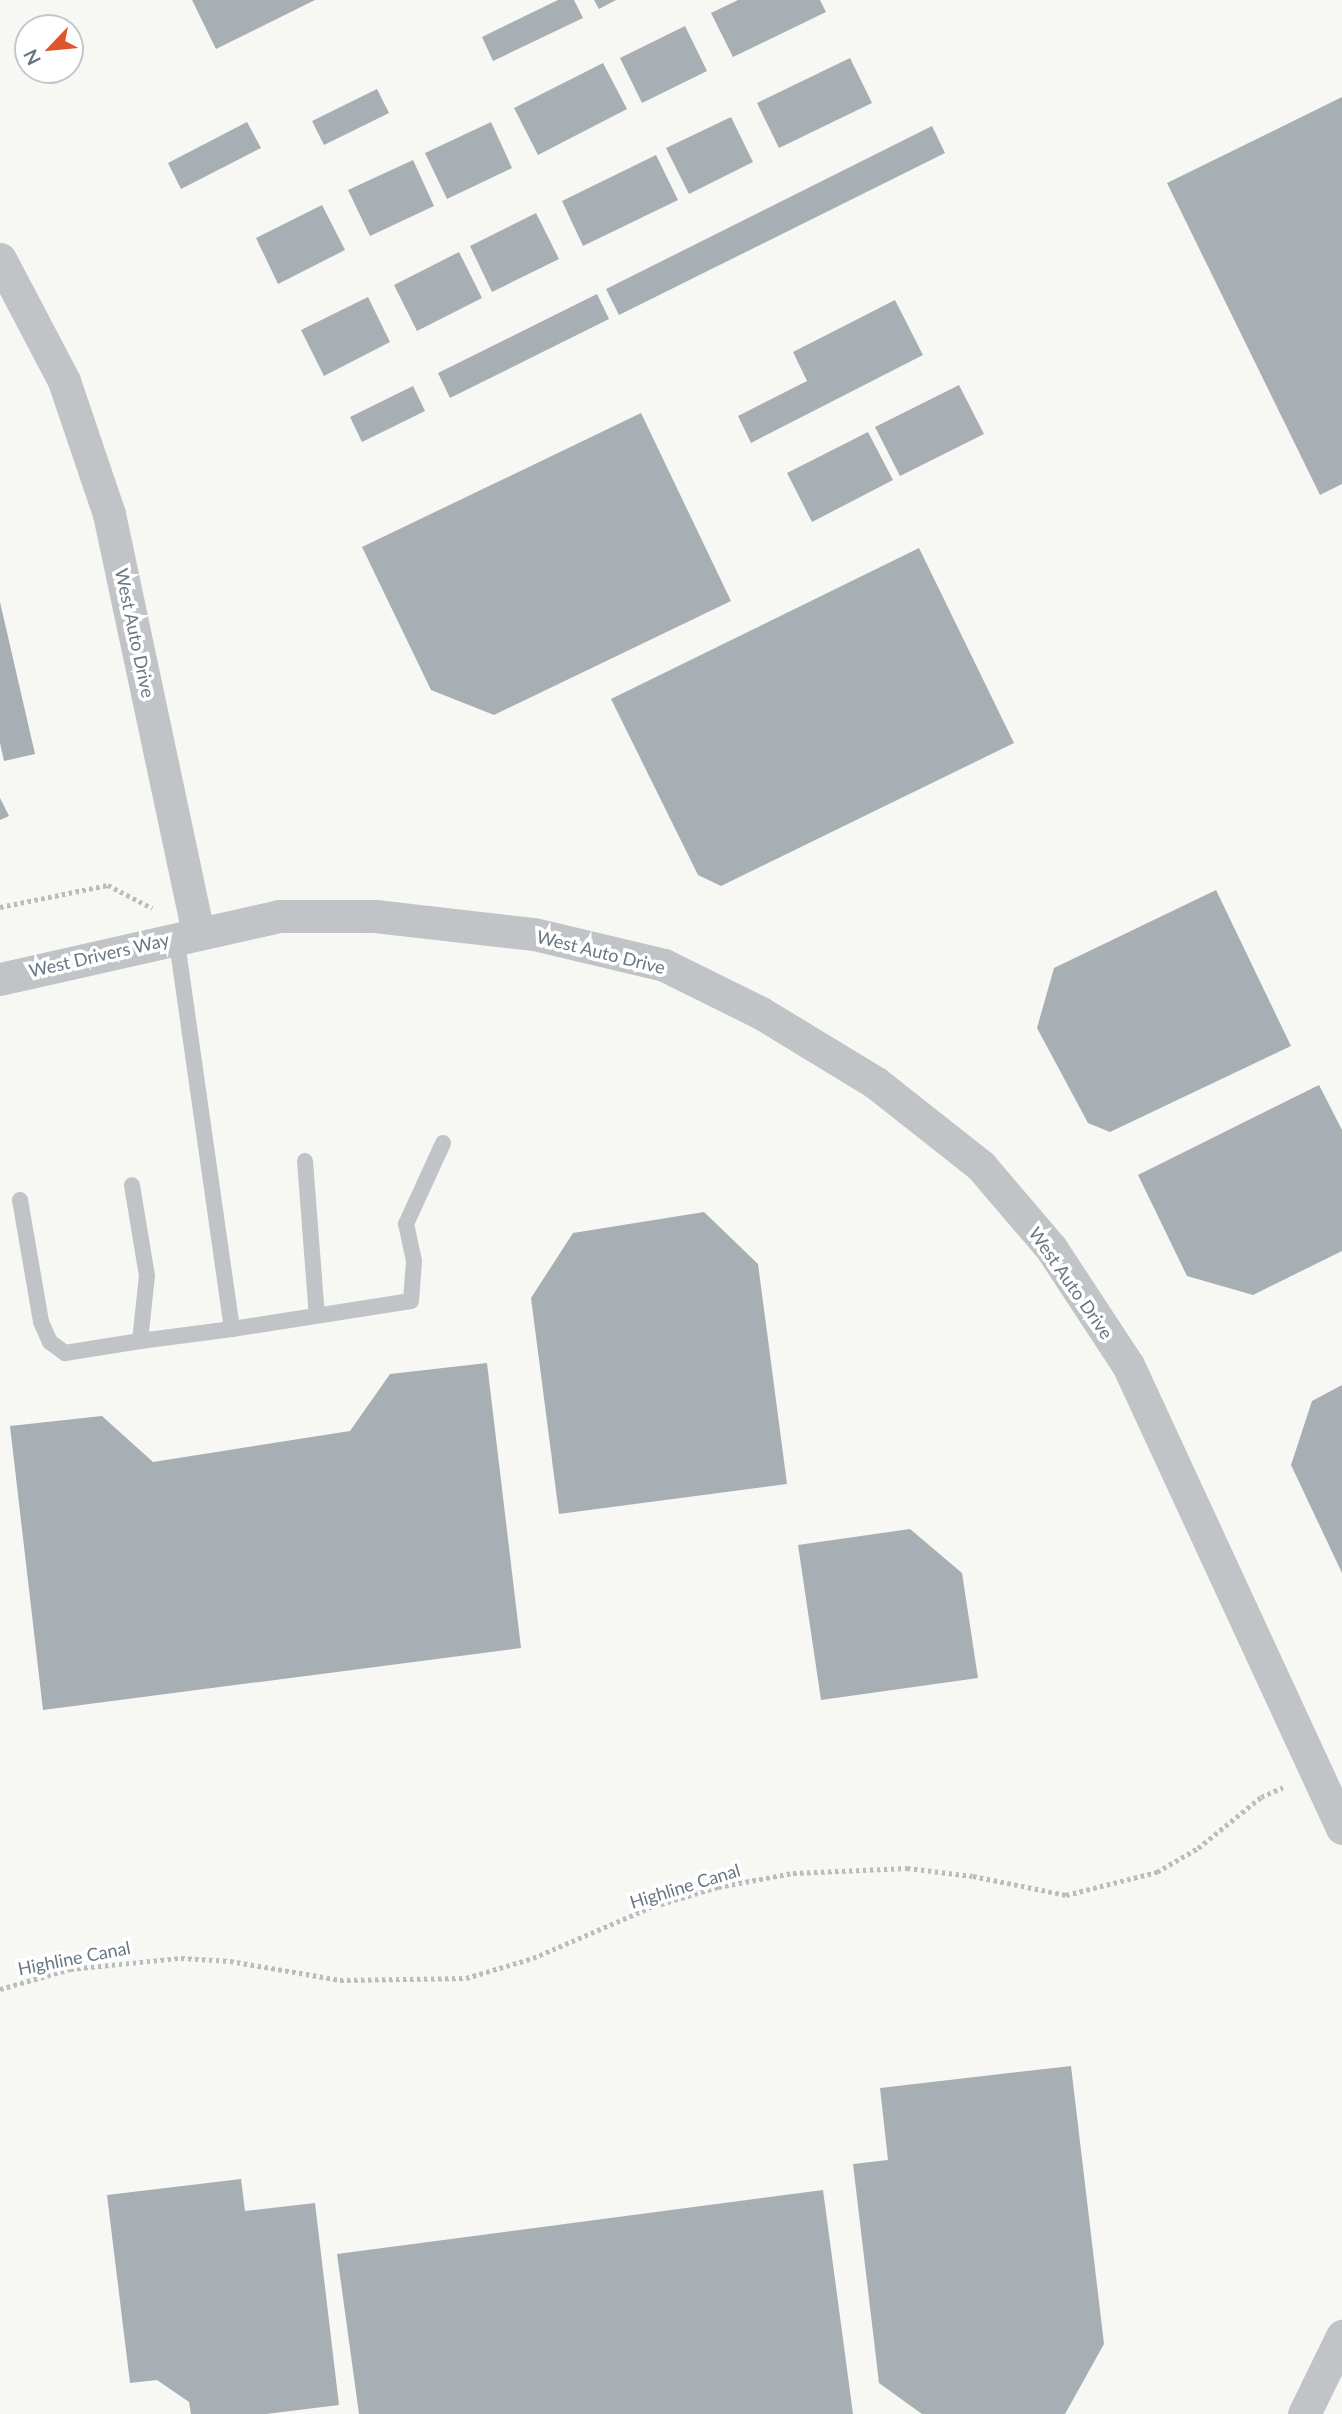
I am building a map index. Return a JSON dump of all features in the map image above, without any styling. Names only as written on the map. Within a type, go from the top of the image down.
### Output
[{"type":"street","name":"West Auto Drive","points":[[0,258],[64,381],[109,514],[187,935],[280,916],[375,916],[534,934],[664,965],[761,1013],[876,1083],[981,1166],[1051,1248],[1128,1366],[1342,1828]]},
{"type":"street","name":"West Drivers Way","points":[[0,979],[187,935]]},
{"type":"street","points":[[1304,2414],[1342,2336]]},
{"type":"lane","points":[[187,935],[232,1329]]},
{"type":"lane","points":[[20,1200],[41,1322],[50,1342],[65,1353],[411,1301],[414,1261],[406,1224],[443,1143]]},
{"type":"lane","points":[[305,1161],[317,1316]]},
{"type":"lane","points":[[132,1185],[147,1276],[140,1341]]},
{"type":"path","points":[[0,907],[83,887],[108,885],[129,895]]},
{"type":"path","name":"Highline Canal","points":[[0,1989],[70,1969],[181,1958],[230,1961],[340,1980],[466,1978],[533,1958],[654,1906],[718,1886],[849,1868],[973,1875],[1066,1895],[1157,1872],[1198,1848],[1261,1797],[1316,1773]]},
{"type":"building","points":[[192,0],[315,0],[216,49]]},
{"type":"building","points":[[558,0],[574,0],[583,18],[493,61],[482,37]]},
{"type":"building","points":[[594,0],[616,0],[599,9]]},
{"type":"building","points":[[738,0],[820,0],[826,12],[733,57],[711,13]]},
{"type":"building","points":[[685,26],[707,71],[642,103],[620,58]]},
{"type":"building","points":[[850,58],[872,103],[779,148],[757,103]]},
{"type":"building","points":[[603,63],[627,109],[538,155],[514,108]]},
{"type":"building","points":[[377,89],[389,113],[324,145],[312,121]]},
{"type":"building","points":[[1342,97],[1342,484],[1320,495],[1167,183]]},
{"type":"building","points":[[731,117],[753,162],[689,194],[666,148]]},
{"type":"building","points":[[247,122],[261,148],[181,189],[168,163]]},
{"type":"building","points":[[491,122],[512,168],[447,199],[425,153]]},
{"type":"building","points":[[932,126],[945,153],[619,315],[606,289]]},
{"type":"building","points":[[656,155],[678,200],[583,246],[562,201]]},
{"type":"building","points":[[413,160],[434,206],[370,236],[348,190]]},
{"type":"building","points":[[322,205],[345,250],[278,284],[256,238]]},
{"type":"building","points":[[536,213],[559,259],[492,292],[470,246]]},
{"type":"building","points":[[459,252],[482,298],[417,331],[394,285]]},
{"type":"building","points":[[597,294],[609,319],[450,398],[438,373]]},
{"type":"building","points":[[368,297],[390,342],[324,376],[301,330]]},
{"type":"building","points":[[895,300],[923,355],[751,443],[738,416],[807,381],[793,352]]},
{"type":"building","points":[[959,385],[984,434],[900,476],[875,427]]},
{"type":"building","points":[[413,386],[425,411],[362,442],[350,417]]},
{"type":"building","points":[[641,413],[731,601],[494,715],[431,690],[362,547]]},
{"type":"building","points":[[868,432],[893,480],[812,522],[787,473]]},
{"type":"building","points":[[919,548],[1014,743],[721,886],[698,875],[611,699]]},
{"type":"building","points":[[0,602],[35,754],[4,761],[0,743]]},
{"type":"building","points":[[0,798],[9,816],[0,820]]},
{"type":"building","points":[[1216,890],[1291,1046],[1110,1132],[1088,1123],[1037,1028],[1054,968]]},
{"type":"building","points":[[1319,1085],[1342,1130],[1342,1251],[1253,1295],[1187,1276],[1138,1175]]},
{"type":"building","points":[[704,1212],[758,1264],[787,1484],[559,1514],[531,1298],[573,1233]]},
{"type":"building","points":[[487,1363],[521,1648],[43,1710],[10,1426],[102,1416],[153,1462],[350,1431],[390,1374]]},
{"type":"building","points":[[1342,1385],[1342,1573],[1291,1465],[1312,1401]]},
{"type":"building","points":[[910,1529],[962,1573],[978,1678],[821,1700],[798,1545]]},
{"type":"building","points":[[1071,2066],[1104,2344],[1065,2414],[922,2414],[879,2383],[853,2164],[888,2160],[880,2088]]},
{"type":"building","points":[[241,2179],[245,2211],[315,2203],[339,2405],[266,2414],[191,2414],[189,2402],[157,2380],[130,2383],[107,2195]]},
{"type":"building","points":[[823,2190],[853,2414],[359,2414],[337,2254]]}]
